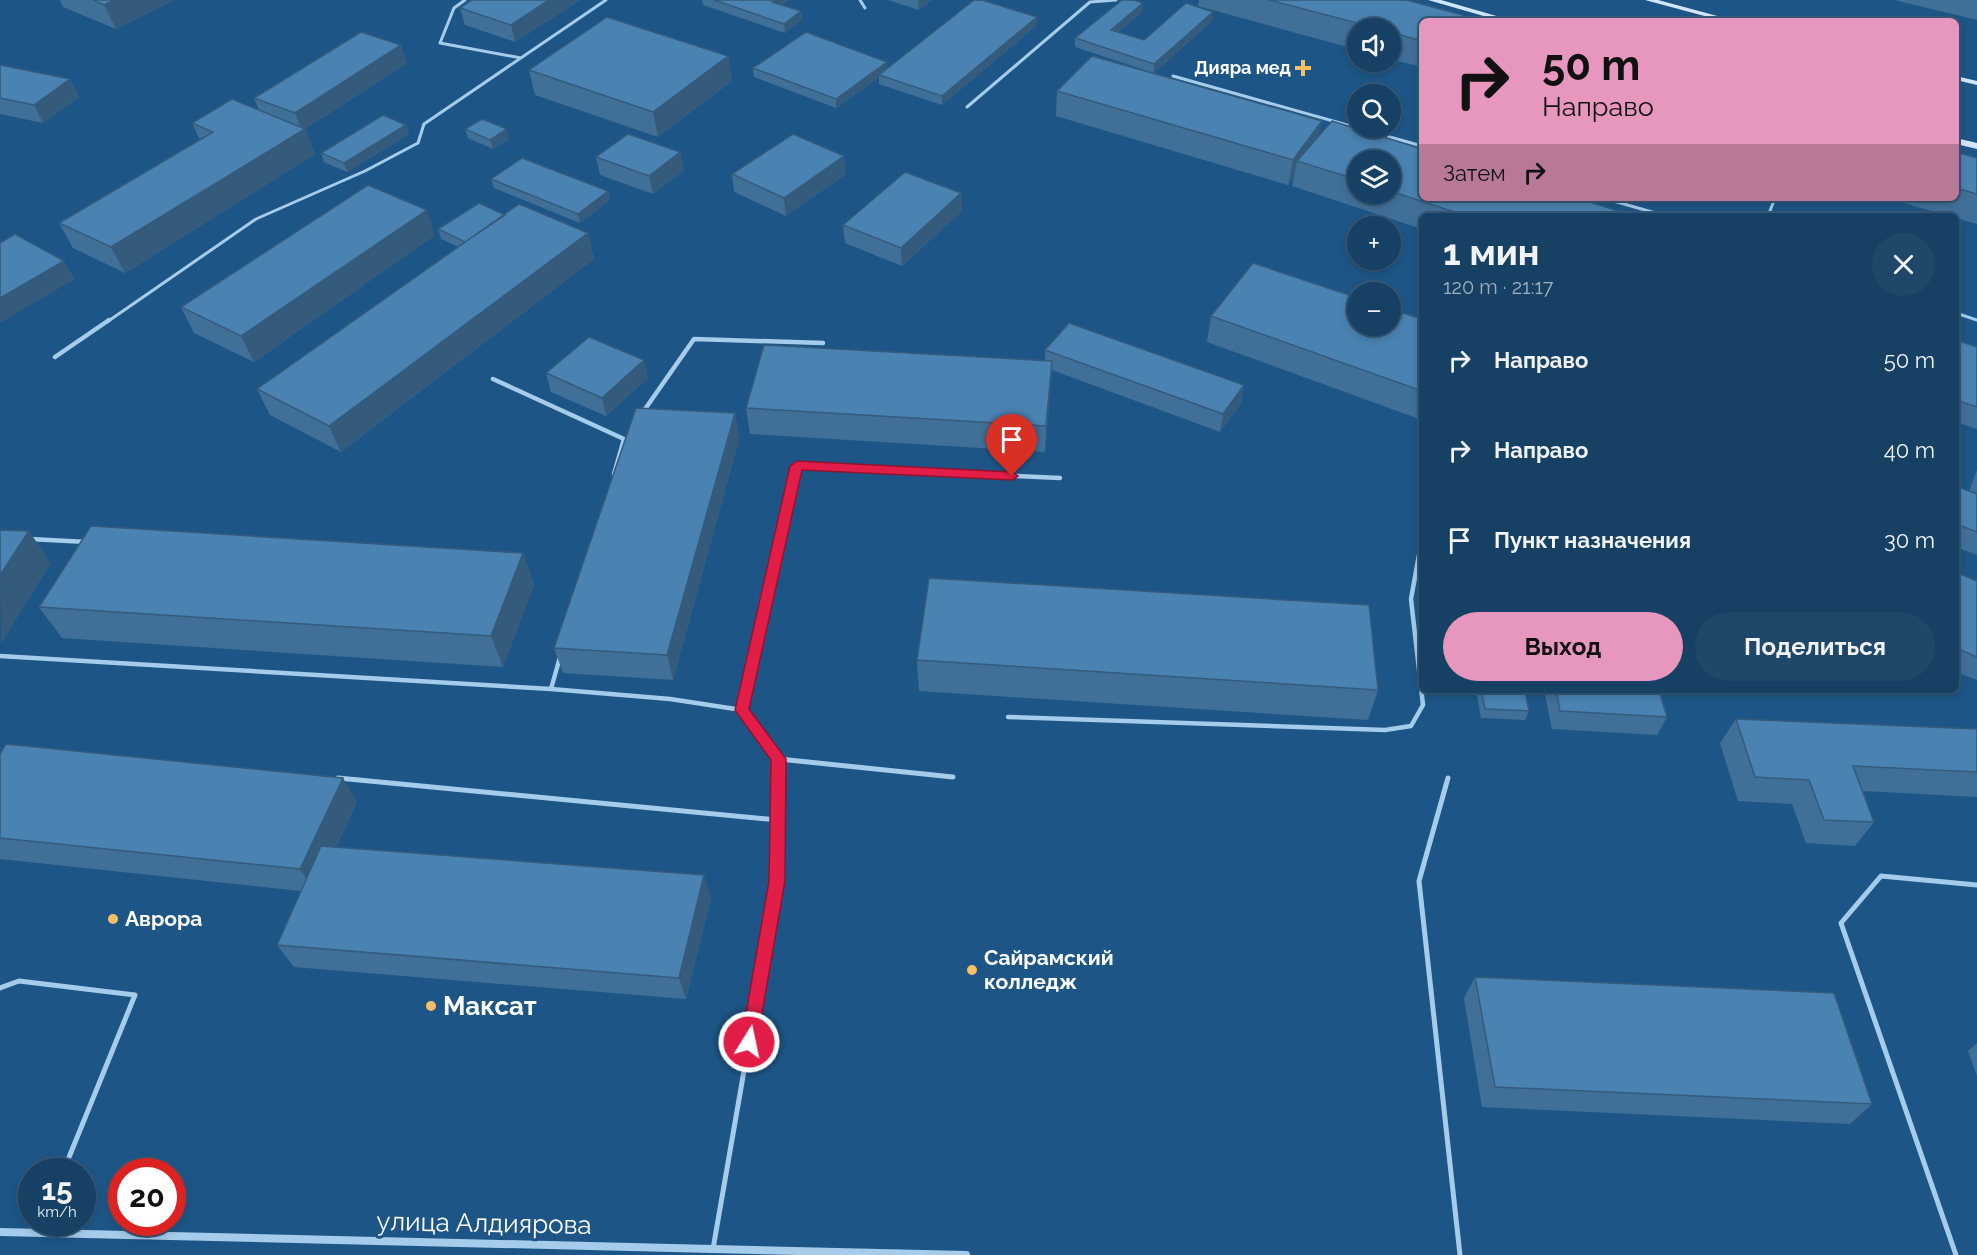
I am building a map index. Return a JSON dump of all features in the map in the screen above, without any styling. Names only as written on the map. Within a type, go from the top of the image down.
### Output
[{"type":"main road","points":[[1431,0],[1499,18]]},
{"type":"main road","points":[[1649,0],[1720,18]]},
{"type":"main road","points":[[1959,79],[1977,83]]},
{"type":"main road","points":[[1959,142],[1977,146]]},
{"type":"street","name":"улица Алдиярова","points":[[0,1233],[18,1233]]},
{"type":"street","name":"улица Алдиярова","points":[[96,1234],[966,1255]]},
{"type":"lane","points":[[465,0],[454,8],[440,43],[521,58]]},
{"type":"lane","points":[[55,357],[256,219],[365,171],[418,143],[424,124],[606,0]]},
{"type":"lane","points":[[860,0],[865,8]]},
{"type":"lane","points":[[967,107],[1090,2],[1116,0]]},
{"type":"lane","points":[[1173,75],[1419,146]]},
{"type":"lane","points":[[1614,201],[1656,213]]},
{"type":"lane","points":[[1959,314],[1977,320]]},
{"type":"lane","points":[[637,421],[694,339],[823,343]]},
{"type":"lane","points":[[493,379],[624,439]]},
{"type":"lane","points":[[611,485],[624,439],[630,430]]},
{"type":"lane","points":[[742,710],[797,466],[1060,478]]},
{"type":"lane","points":[[23,538],[90,543]]},
{"type":"lane","points":[[1419,555],[1411,598],[1419,669]]},
{"type":"lane","points":[[551,689],[561,655]]},
{"type":"lane","points":[[0,656],[551,689],[670,699],[742,710],[779,759],[777,881],[713,1249]]},
{"type":"lane","points":[[1008,717],[1384,730],[1411,726],[1423,705],[1422,693]]},
{"type":"lane","points":[[779,759],[953,777]]},
{"type":"lane","points":[[325,777],[777,820]]},
{"type":"lane","points":[[1448,777],[1419,881],[1460,1255]]},
{"type":"lane","points":[[1956,1255],[1841,923],[1881,876],[1977,885]]},
{"type":"lane","points":[[0,988],[19,981],[135,995],[69,1158]]},
{"type":"building","points":[[93,0],[114,0],[104,5]]},
{"type":"building","points":[[472,0],[549,0],[511,25],[460,8]]},
{"type":"building","points":[[714,0],[775,0],[772,2],[801,11],[784,24]]},
{"type":"building","points":[[974,0],[982,0],[1037,17],[942,96],[879,75]]},
{"type":"building","points":[[1122,0],[1143,3],[1111,30],[1144,40],[1186,3],[1213,12],[1154,64],[1075,38]]},
{"type":"building","points":[[1269,0],[1406,0],[1463,15],[1460,18],[1419,18],[1419,40],[1401,35],[1401,18],[1347,18],[1347,20]]},
{"type":"building","points":[[607,17],[728,56],[653,112],[529,70]]},
{"type":"building","points":[[361,32],[401,45],[295,113],[254,98]]},
{"type":"building","points":[[806,32],[887,62],[836,99],[753,68]]},
{"type":"building","points":[[1092,56],[1322,121],[1293,160],[1057,91]]},
{"type":"building","points":[[0,65],[70,79],[34,105],[0,98]]},
{"type":"building","points":[[232,99],[305,129],[111,247],[59,223],[213,132],[192,123]]},
{"type":"building","points":[[383,115],[406,125],[344,163],[321,153]]},
{"type":"building","points":[[482,119],[507,129],[490,140],[465,129]]},
{"type":"building","points":[[1332,121],[1347,126],[1347,138],[1387,138],[1419,148],[1419,200],[1401,195],[1401,150],[1347,150],[1347,177],[1297,161]]},
{"type":"building","points":[[628,134],[680,152],[649,176],[596,157]]},
{"type":"building","points":[[793,134],[844,156],[784,198],[732,174]]},
{"type":"building","points":[[1959,153],[1977,158],[1977,194],[1959,189]]},
{"type":"building","points":[[522,158],[608,191],[578,214],[491,179]]},
{"type":"building","points":[[905,172],[961,193],[901,248],[843,225]]},
{"type":"building","points":[[368,185],[427,210],[241,336],[181,307]]},
{"type":"building","points":[[1421,201],[1586,201],[1624,213],[1458,213]]},
{"type":"building","points":[[479,203],[505,215],[465,242],[438,229]]},
{"type":"building","points":[[519,204],[588,233],[329,426],[257,389]]},
{"type":"building","points":[[15,234],[64,261],[0,298],[0,243]]},
{"type":"building","points":[[1253,263],[1347,294],[1347,336],[1401,336],[1401,312],[1419,318],[1419,390],[1211,316]]},
{"type":"building","points":[[1069,323],[1244,385],[1223,414],[1045,350]]},
{"type":"building","points":[[589,337],[644,360],[602,398],[546,373]]},
{"type":"building","points":[[1959,341],[1977,347],[1977,407],[1959,401]]},
{"type":"building","points":[[764,345],[1052,361],[1046,426],[746,408]]},
{"type":"building","points":[[636,408],[735,413],[667,655],[554,648]]},
{"type":"building","points":[[1959,487],[1977,494],[1977,532],[1959,525]]},
{"type":"building","points":[[91,526],[523,553],[491,636],[39,607]]},
{"type":"building","points":[[0,530],[29,531],[0,575]]},
{"type":"building","points":[[1959,573],[1977,581],[1977,657],[1959,649]]},
{"type":"building","points":[[929,578],[1369,605],[1378,690],[917,660]]},
{"type":"building","points":[[1482,693],[1526,693],[1529,711],[1485,709]]},
{"type":"building","points":[[1557,693],[1660,693],[1667,717],[1560,711]]},
{"type":"building","points":[[1736,719],[1977,729],[1977,772],[1853,766],[1874,822],[1824,820],[1809,780],[1755,777]]},
{"type":"building","points":[[6,744],[343,778],[300,869],[0,838],[0,754]]},
{"type":"building","points":[[321,846],[704,875],[679,978],[277,945]]},
{"type":"building","points":[[1475,977],[1834,993],[1872,1104],[1495,1087]]},
{"type":"place","name":"Дияра мед","points":[[1303,68]]},
{"type":"place","name":"Аврора","points":[[113,919]]},
{"type":"place","name":"Сайрамский колледж","points":[[972,970]]},
{"type":"place","name":"Максат","points":[[431,1006]]},
{"type":"route","points":[[749,1042],[777,881],[779,759],[742,710],[797,466],[1012,476]]}]
